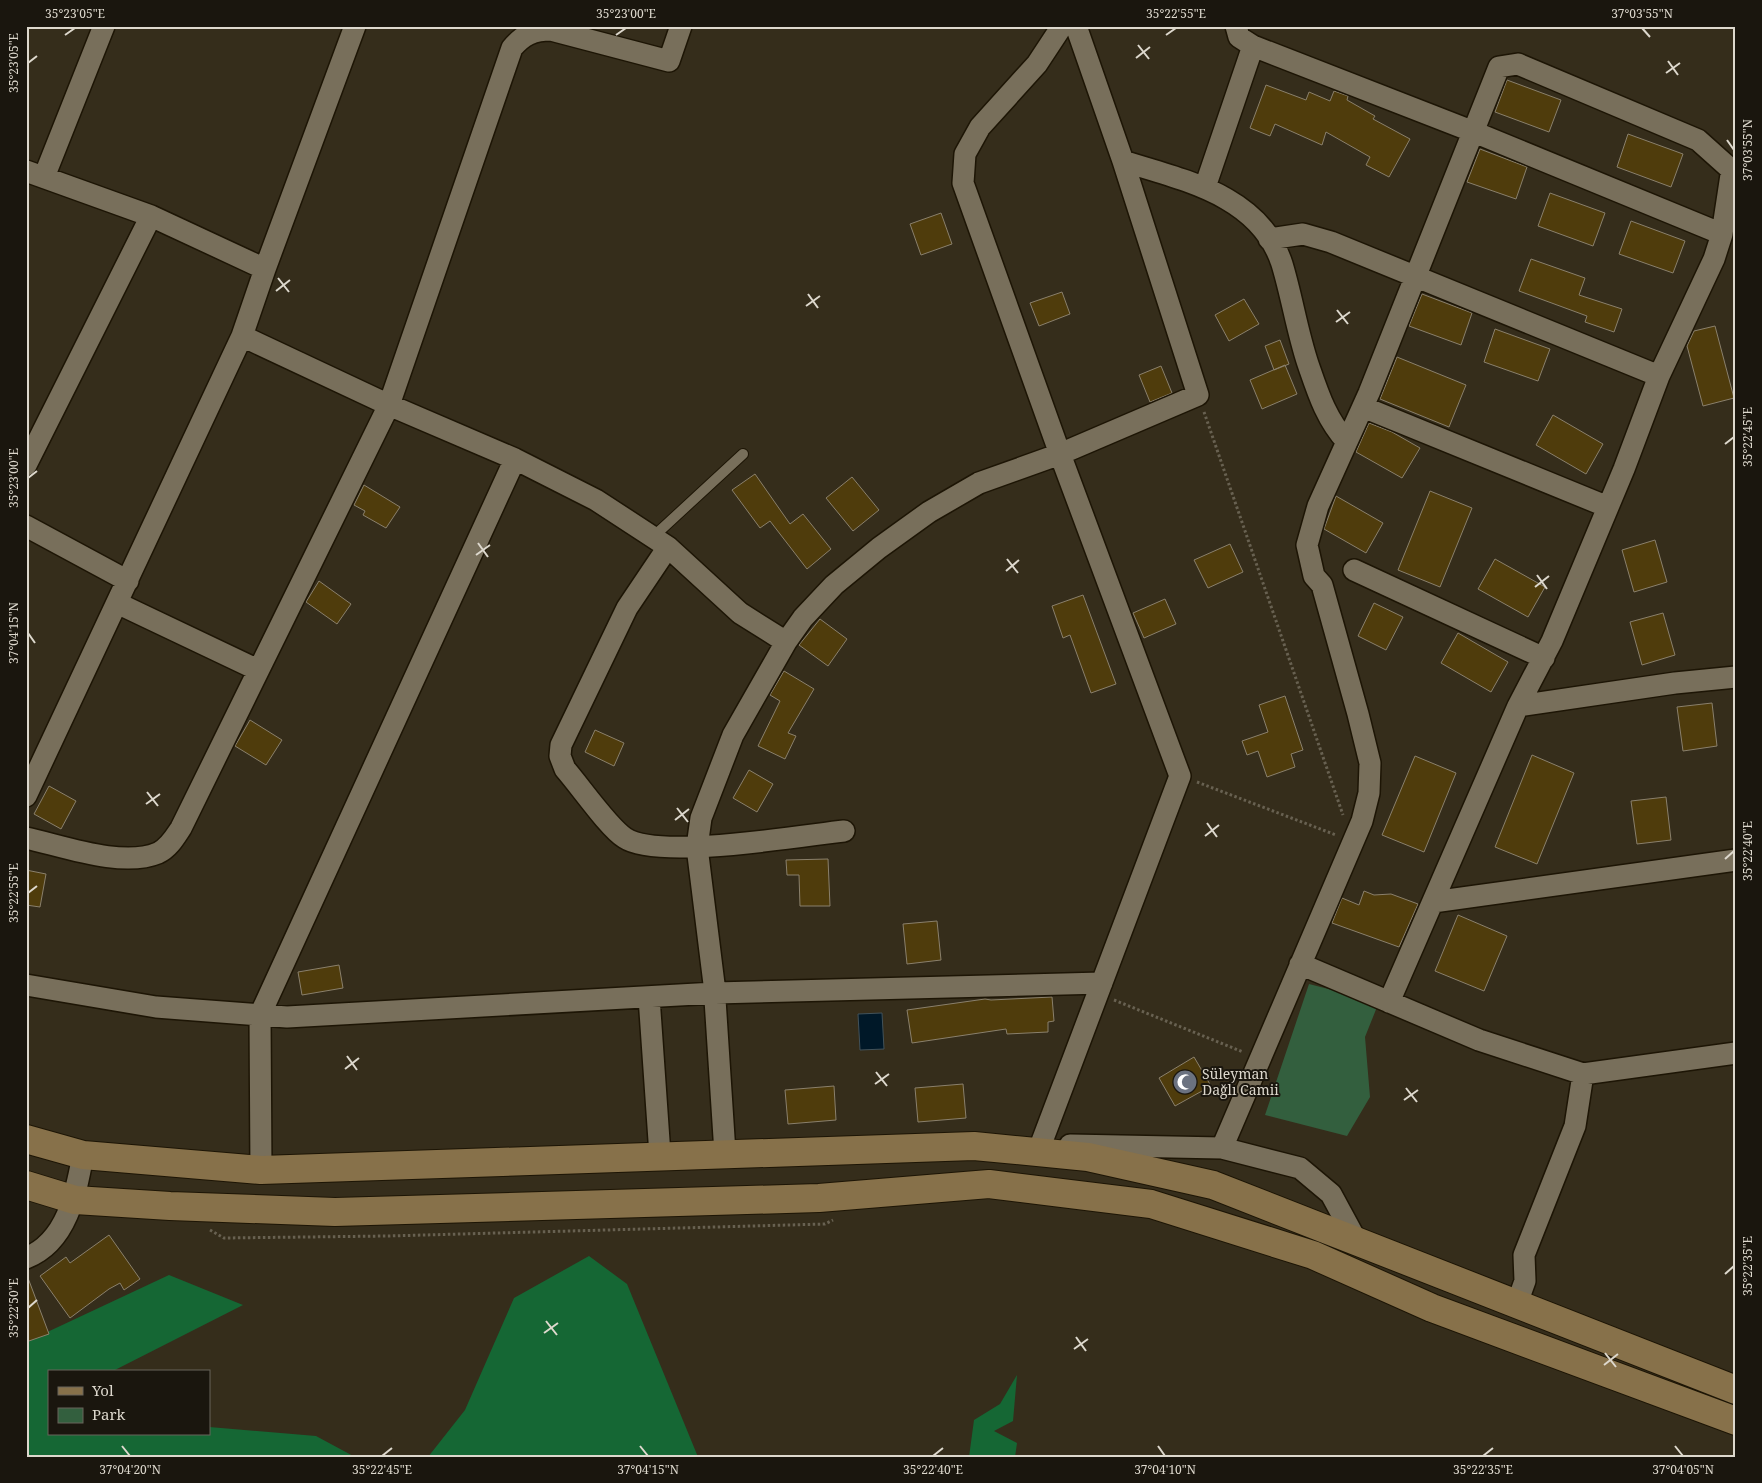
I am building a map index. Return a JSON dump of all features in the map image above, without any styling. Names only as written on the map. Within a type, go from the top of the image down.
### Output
[{"type":"main road","points":[[26,1139],[83,1155],[261,1170],[660,1155],[974,1146],[1088,1157],[1212,1185],[1516,1306],[1736,1390]]},
{"type":"main road","points":[[26,1185],[75,1200],[170,1206],[335,1212],[819,1198],[989,1184],[1151,1204],[1313,1255],[1432,1308],[1736,1422]]},
{"type":"street","points":[[104,26],[35,174],[151,216],[264,269]]},
{"type":"street","points":[[26,796],[242,336],[264,269],[355,26]]},
{"type":"street","points":[[26,838],[117,858],[141,857],[159,852],[170,844],[181,828],[389,405],[512,48],[526,34],[534,31],[550,30],[669,61],[682,26]]},
{"type":"street","points":[[1041,1144],[1180,776],[1060,454],[963,183],[965,154],[980,128],[1037,64],[1062,26]]},
{"type":"street","points":[[725,1153],[715,993],[697,847],[701,818],[733,735],[786,642],[803,618],[834,585],[879,548],[929,512],[979,483],[1060,454],[1198,395],[1123,161],[1076,26]]},
{"type":"street","points":[[1236,26],[1239,37],[1253,46],[1474,132],[1722,234]]},
{"type":"street","points":[[1205,187],[1253,46]]},
{"type":"street","points":[[1222,1148],[1362,820],[1368,793],[1370,763],[1358,714],[1322,585],[1314,576],[1307,545],[1318,506],[1363,407],[1414,275],[1499,67],[1518,64],[1698,140],[1734,171],[1722,234],[1714,259],[1659,376],[1608,507],[1544,658],[1518,706],[1389,1002]]},
{"type":"street","points":[[1123,161],[1205,187],[1237,204],[1256,220],[1282,262],[1302,344],[1325,412],[1334,428],[1347,442]]},
{"type":"street","points":[[26,465],[151,216]]},
{"type":"street","points":[[1269,239],[1304,234],[1331,242],[1659,376]]},
{"type":"street","points":[[242,336],[389,405],[515,458],[596,500],[660,542],[740,613],[786,642]]},
{"type":"street","points":[[1363,407],[1608,507]]},
{"type":"street","points":[[261,1170],[260,1015],[515,458]]},
{"type":"street","points":[[26,526],[128,581]]},
{"type":"street","points":[[660,542],[561,745],[560,756],[565,769],[623,837],[641,845],[697,847],[844,831]]},
{"type":"street","points":[[1354,570],[1544,658]]},
{"type":"street","points":[[117,603],[258,670]]},
{"type":"street","points":[[1518,706],[1736,676]]},
{"type":"street","points":[[1433,902],[1736,860]]},
{"type":"street","points":[[1300,964],[1479,1040],[1582,1074],[1736,1053]]},
{"type":"street","points":[[26,985],[156,1007],[287,1017],[715,993],[1100,988]]},
{"type":"street","points":[[649,996],[660,1155]]},
{"type":"street","points":[[1516,1306],[1524,1280],[1524,1255],[1575,1126],[1582,1074]]},
{"type":"street","points":[[974,1146],[1041,1144],[1222,1148],[1300,1168],[1331,1194],[1356,1242]]},
{"type":"street","points":[[26,1258],[35,1254],[58,1232],[75,1200],[83,1155]]},
{"type":"lane","points":[[660,542],[742,454]]},
{"type":"path","points":[[1198,395],[1353,841]]},
{"type":"path","points":[[1180,776],[1353,841]]},
{"type":"path","points":[[1100,988],[1260,1059]]},
{"type":"green space","points":[[1309,984],[1379,1002],[1365,1037],[1370,1097],[1347,1136],[1265,1115]]},
{"type":"green space","points":[[589,1256],[627,1284],[698,1457],[428,1457],[465,1410],[514,1298]]},
{"type":"green space","points":[[169,1275],[243,1305],[115,1370],[48,1370],[48,1436],[210,1436],[210,1427],[316,1436],[355,1457],[26,1457],[26,1342]]},
{"type":"green space","points":[[1017,1375],[1013,1421],[994,1431],[1017,1443],[1015,1457],[969,1457],[974,1420],[1000,1404]]},
{"type":"water","points":[[882,1013],[884,1049],[860,1050],[858,1014]]},
{"type":"building","points":[[1507,80],[1561,100],[1549,132],[1495,112]]},
{"type":"building","points":[[1266,85],[1306,100],[1309,92],[1330,101],[1334,91],[1348,96],[1347,100],[1375,116],[1373,119],[1410,139],[1389,177],[1366,165],[1370,157],[1326,132],[1322,145],[1275,124],[1270,136],[1250,128]]},
{"type":"building","points":[[1628,134],[1683,154],[1671,187],[1617,167]]},
{"type":"building","points":[[1480,149],[1527,167],[1516,199],[1467,182]]},
{"type":"building","points":[[1550,193],[1605,213],[1593,246],[1538,226]]},
{"type":"building","points":[[941,213],[952,244],[921,255],[910,224]]},
{"type":"building","points":[[1631,221],[1685,241],[1673,273],[1619,254]]},
{"type":"building","points":[[1531,259],[1585,278],[1579,295],[1622,309],[1614,332],[1585,322],[1587,316],[1519,291]]},
{"type":"building","points":[[1062,292],[1070,314],[1039,326],[1030,303]]},
{"type":"building","points":[[1422,294],[1472,313],[1461,345],[1409,326]]},
{"type":"building","points":[[1244,299],[1259,324],[1229,341],[1215,315]]},
{"type":"building","points":[[1715,326],[1734,398],[1703,406],[1687,346],[1694,331]]},
{"type":"building","points":[[1495,329],[1550,349],[1538,381],[1484,362]]},
{"type":"building","points":[[1280,340],[1289,364],[1274,370],[1265,346]]},
{"type":"building","points":[[1397,357],[1466,385],[1449,427],[1380,399]]},
{"type":"building","points":[[1285,365],[1297,394],[1262,409],[1250,380]]},
{"type":"building","points":[[1161,366],[1172,393],[1150,402],[1139,375]]},
{"type":"building","points":[[1553,415],[1603,444],[1586,474],[1536,445]]},
{"type":"building","points":[[1369,423],[1392,432],[1420,448],[1402,478],[1356,452]]},
{"type":"building","points":[[755,474],[790,524],[803,514],[831,549],[807,569],[770,521],[760,528],[732,490]]},
{"type":"building","points":[[852,477],[879,510],[853,531],[826,498]]},
{"type":"building","points":[[364,485],[400,507],[386,528],[363,515],[365,511],[354,505]]},
{"type":"building","points":[[1430,491],[1472,508],[1440,587],[1398,570]]},
{"type":"building","points":[[1336,496],[1383,523],[1366,553],[1324,529]]},
{"type":"building","points":[[1655,540],[1667,582],[1634,592],[1622,550]]},
{"type":"building","points":[[1230,544],[1243,572],[1208,588],[1194,560]]},
{"type":"building","points":[[1495,559],[1545,587],[1528,617],[1478,589]]},
{"type":"building","points":[[319,581],[351,604],[337,624],[306,602]]},
{"type":"building","points":[[1083,595],[1116,684],[1091,693],[1070,635],[1063,638],[1052,606]]},
{"type":"building","points":[[1165,599],[1176,624],[1144,638],[1133,613]]},
{"type":"building","points":[[1374,603],[1403,617],[1386,650],[1358,636]]},
{"type":"building","points":[[1663,613],[1675,655],[1642,665],[1630,622]]},
{"type":"building","points":[[820,619],[847,639],[828,666],[799,645]]},
{"type":"building","points":[[1458,633],[1508,662],[1491,692],[1441,663]]},
{"type":"building","points":[[784,671],[814,689],[788,733],[796,736],[785,759],[758,746],[780,701],[770,695]]},
{"type":"building","points":[[1285,696],[1303,750],[1291,754],[1295,767],[1267,777],[1258,751],[1247,755],[1242,741],[1268,732],[1259,705]]},
{"type":"building","points":[[1712,703],[1717,746],[1683,751],[1677,707]]},
{"type":"building","points":[[250,720],[282,740],[266,765],[235,746]]},
{"type":"building","points":[[595,730],[624,743],[614,766],[585,752]]},
{"type":"building","points":[[1532,755],[1574,773],[1537,864],[1495,847]]},
{"type":"building","points":[[1415,756],[1456,773],[1424,852],[1382,835]]},
{"type":"building","points":[[749,770],[773,784],[757,812],[733,798]]},
{"type":"building","points":[[49,786],[76,801],[61,829],[34,814]]},
{"type":"building","points":[[1666,797],[1671,840],[1637,844],[1631,801]]},
{"type":"building","points":[[828,859],[830,906],[800,906],[799,875],[787,875],[786,860]]},
{"type":"building","points":[[26,870],[46,874],[40,907],[26,905]]},
{"type":"building","points":[[1364,891],[1374,895],[1391,894],[1418,904],[1399,947],[1332,923],[1342,898],[1359,905]]},
{"type":"building","points":[[1458,915],[1507,936],[1484,991],[1435,971]]},
{"type":"building","points":[[937,921],[941,960],[907,964],[903,924]]},
{"type":"building","points":[[339,965],[343,988],[302,995],[298,972]]},
{"type":"building","points":[[1052,997],[1054,1021],[1048,1022],[1048,1032],[1007,1034],[1006,1029],[912,1043],[907,1010],[985,999]]},
{"type":"building","name":"Süleyman Dağlı Camii","points":[[1194,1057],[1211,1086],[1175,1106],[1159,1078]]},
{"type":"building","points":[[963,1084],[966,1118],[918,1122],[915,1088]]},
{"type":"building","points":[[834,1086],[836,1120],[788,1124],[785,1090]]},
{"type":"building","points":[[109,1235],[140,1279],[124,1290],[120,1283],[109,1289],[70,1318],[40,1276],[66,1257],[70,1263]]},
{"type":"building","points":[[28,1278],[49,1334],[26,1342],[26,1279]]},
{"type":"place","name":"Süleyman Dağlı Camii","points":[[1185,1082]]}]
